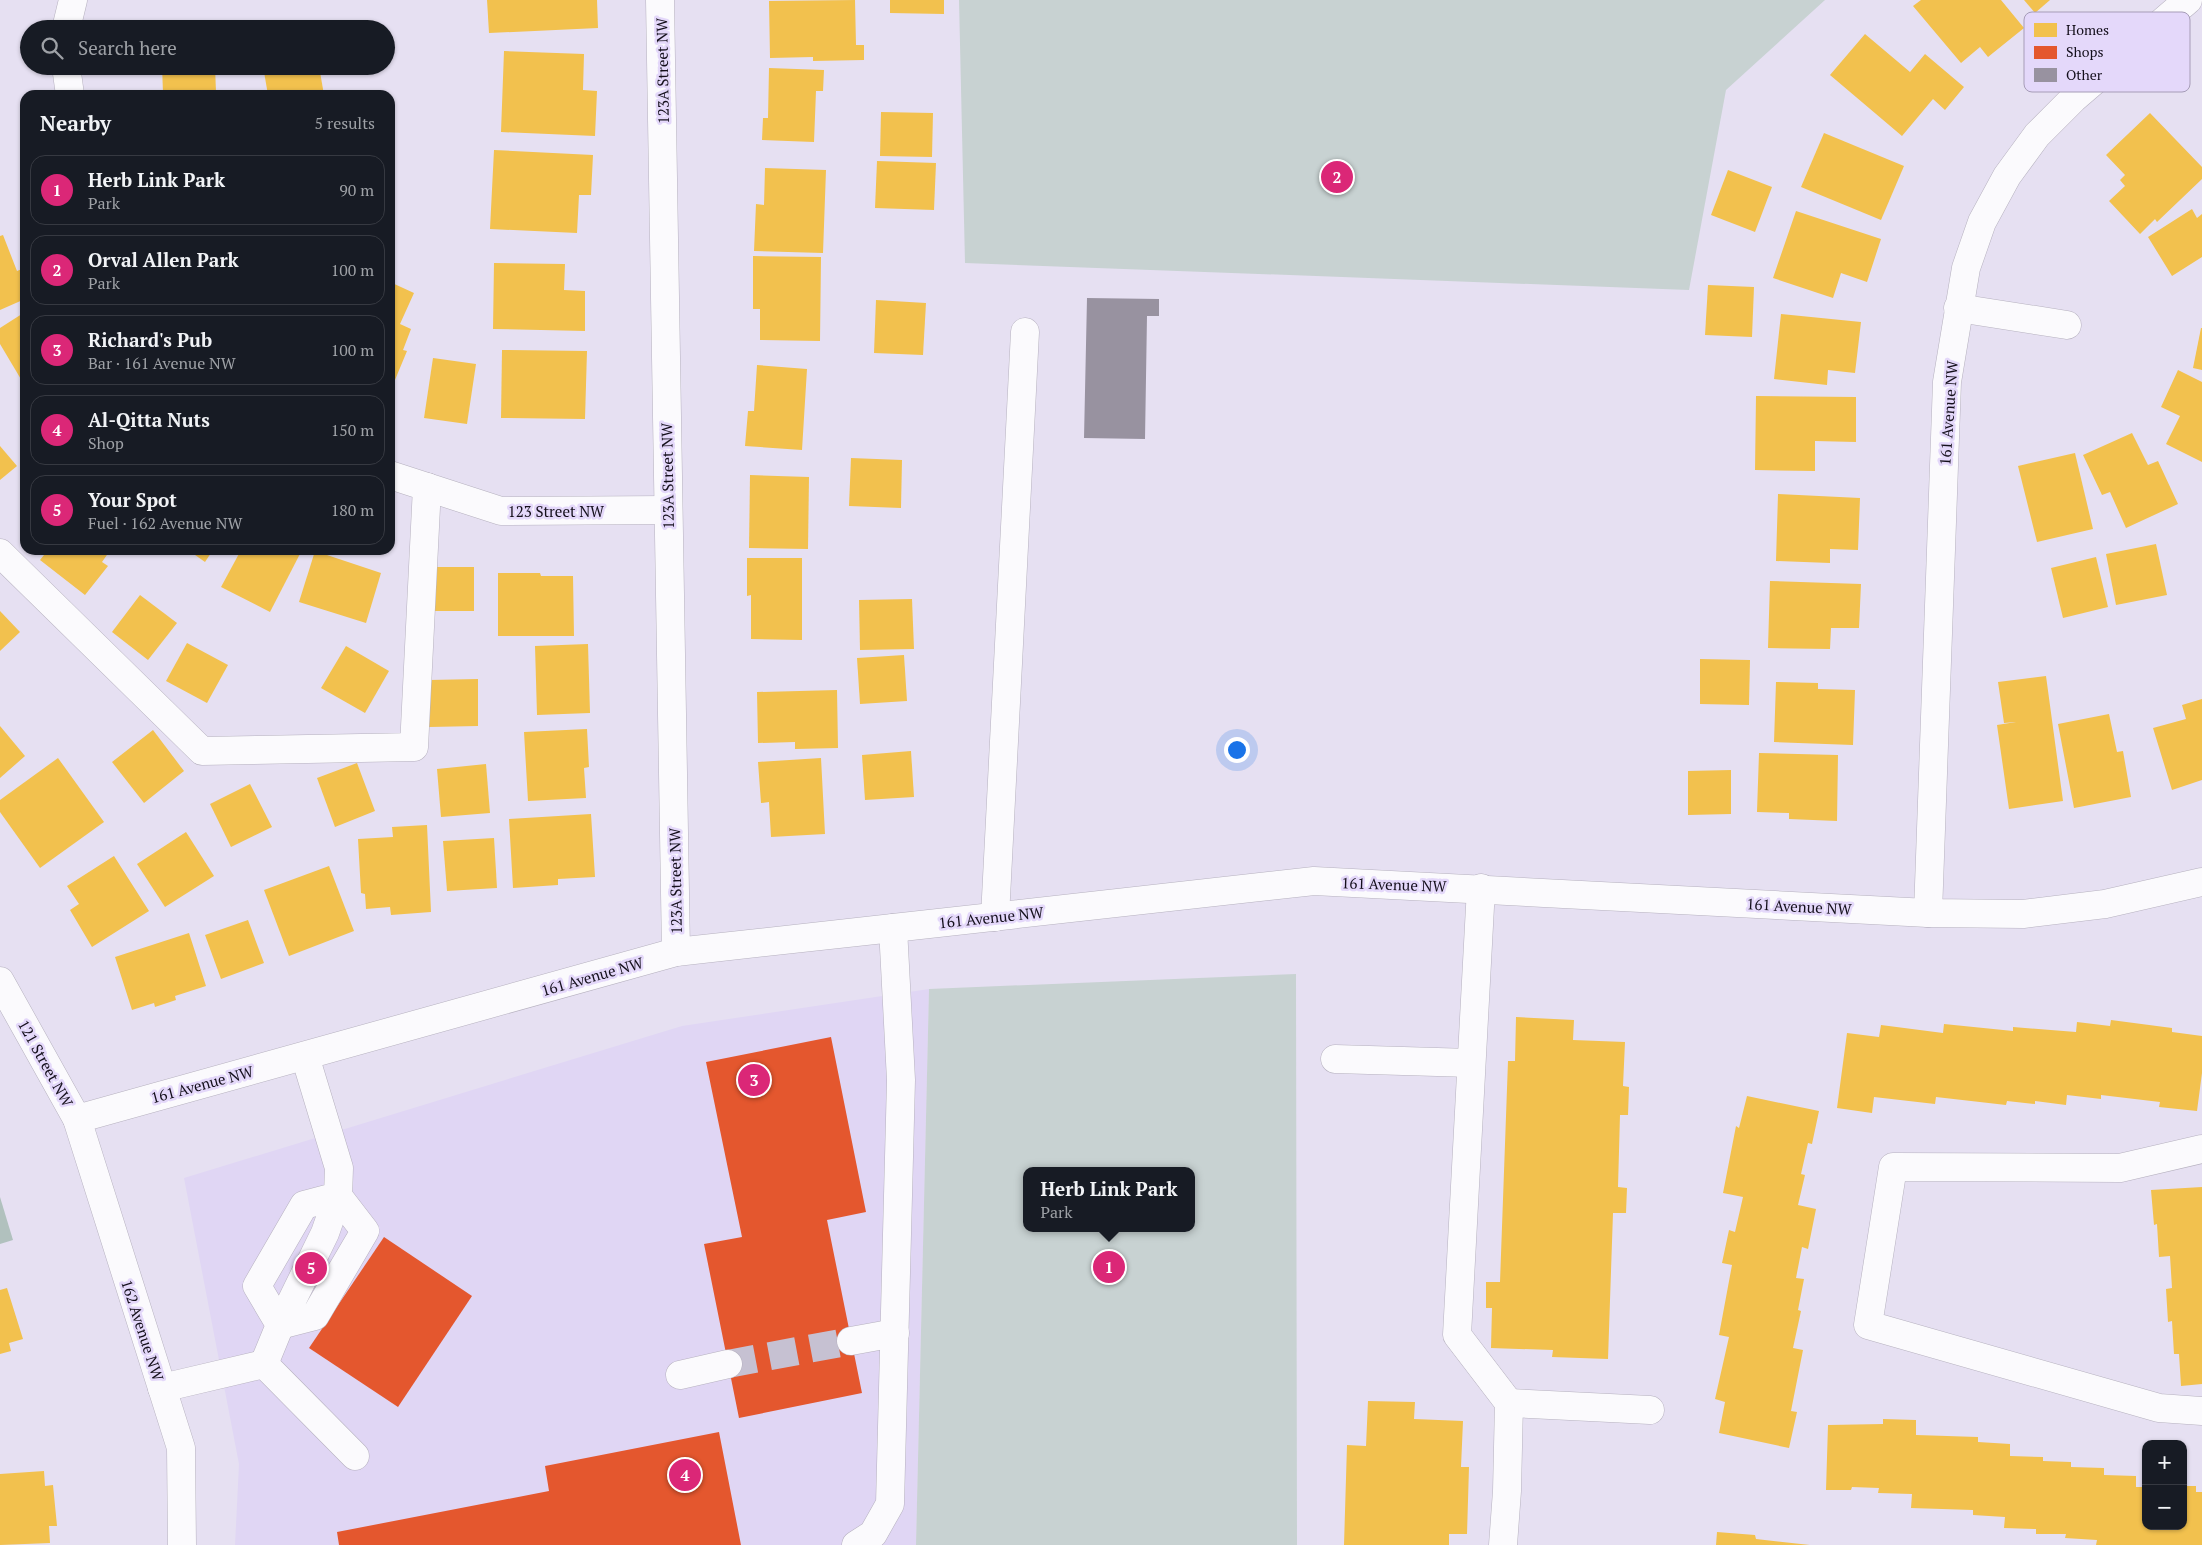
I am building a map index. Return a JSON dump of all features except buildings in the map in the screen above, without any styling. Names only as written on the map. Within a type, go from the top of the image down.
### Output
[{"type":"street","points":[[68,20],[73,0]]},
{"type":"street","name":"123A Street NW","points":[[660,0],[676,952]]},
{"type":"street","name":"161 Avenue NW","points":[[2174,12],[2188,0]]},
{"type":"street","points":[[67,75],[69,90]]},
{"type":"street","name":"161 Avenue NW","points":[[1928,913],[1947,382],[1958,308],[1966,268],[1982,222],[2007,176],[2037,134],[2081,92]]},
{"type":"street","points":[[1958,308],[2067,325]]},
{"type":"street","points":[[995,916],[1025,332]]},
{"type":"street","name":"123 Street NW","points":[[395,477],[501,511],[668,510]]},
{"type":"street","points":[[0,553],[202,751],[414,747],[427,487]]},
{"type":"street","name":"161 Avenue NW","points":[[77,1119],[676,952],[995,916],[1314,881],[1481,888],[1928,913],[2022,914],[2105,904],[2202,882]]},
{"type":"street","points":[[1481,888],[1457,1335],[1509,1403],[1507,1491],[1503,1545]]},
{"type":"street","points":[[856,1545],[873,1534],[890,1504],[901,1080],[893,928]]},
{"type":"street","name":"121 Street NW","points":[[0,981],[77,1119]]},
{"type":"street","points":[[264,1364],[280,1325],[325,1234],[338,1196],[339,1168],[305,1056]]},
{"type":"street","points":[[1335,1059],[1471,1063]]},
{"type":"street","name":"162 Avenue NW","points":[[77,1119],[181,1448],[182,1545]]},
{"type":"street","points":[[2202,1149],[2120,1168],[1893,1167],[1868,1325],[2159,1408],[2202,1411]]},
{"type":"street","points":[[280,1325],[257,1286],[304,1205],[338,1196]]},
{"type":"street","points":[[280,1325],[315,1316],[365,1232],[338,1196]]},
{"type":"street","points":[[851,1341],[895,1333]]},
{"type":"street","points":[[162,1388],[264,1364]]},
{"type":"street","points":[[264,1364],[355,1456]]},
{"type":"street","points":[[680,1375],[728,1364]]},
{"type":"street","points":[[1509,1403],[1650,1410]]},
{"type":"shaded area","points":[[959,0],[1825,0],[1726,90],[1689,290],[965,263]]},
{"type":"shaded area","points":[[1296,974],[1297,1545],[916,1545],[929,989]]},
{"type":"shaded area","points":[[929,989],[916,1545],[235,1545],[239,1464],[184,1178],[682,1026]]},
{"type":"shaded area","points":[[0,1197],[13,1240],[0,1244]]},
{"type":"tunnel","points":[[728,1364],[851,1341]]},
{"type":"place","name":"Orval Allen Park","points":[[1337,177]]},
{"type":"place","name":"Richard's Pub","points":[[754,1080]]},
{"type":"place","name":"Herb Link Park","points":[[1109,1267]]},
{"type":"place","name":"Your Spot","points":[[311,1268]]},
{"type":"place","name":"Al-Qitta Nuts","points":[[685,1475]]}]
